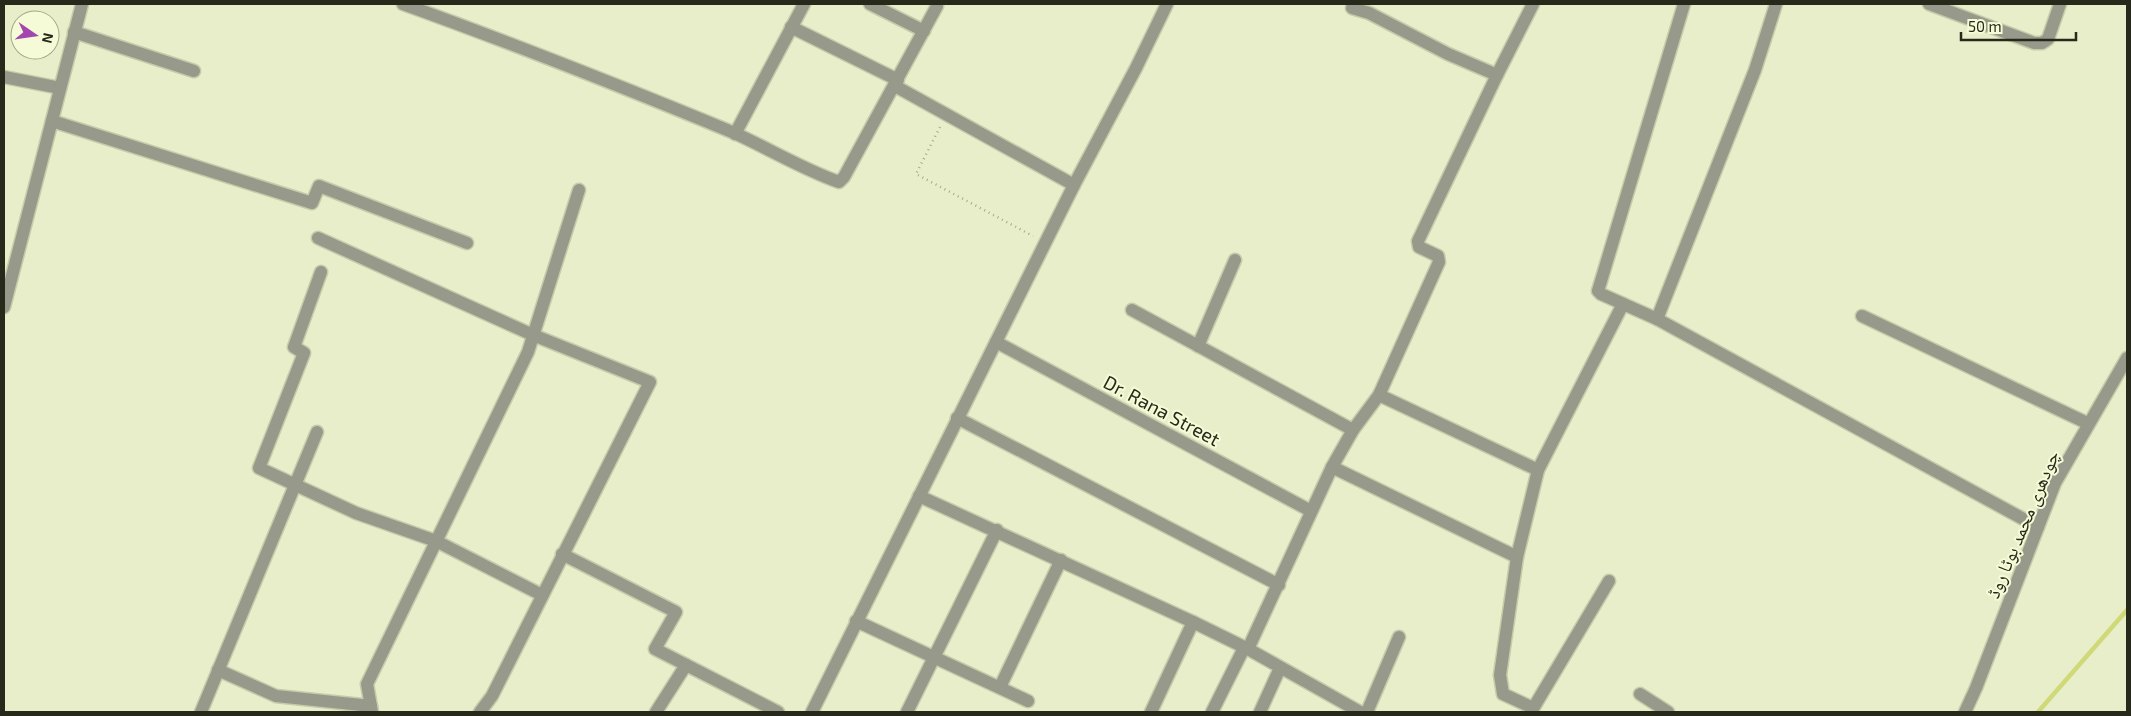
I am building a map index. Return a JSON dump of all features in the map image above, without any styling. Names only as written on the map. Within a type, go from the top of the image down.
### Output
[{"type":"street","points":[[4,303],[81,4]]},
{"type":"street","points":[[403,4],[596,76],[735,134],[838,182],[844,177],[937,6]]},
{"type":"street","points":[[735,134],[804,4]]},
{"type":"street","points":[[870,4],[924,31]]},
{"type":"street","points":[[814,712],[856,621],[957,418],[1167,4]]},
{"type":"street","points":[[1212,712],[1279,585],[1332,467],[1353,430],[1379,394],[1438,262],[1438,256],[1418,247],[1418,241],[1533,4]]},
{"type":"street","points":[[1684,4],[1598,290],[1601,294],[1657,319],[2038,527]]},
{"type":"street","points":[[1657,319],[1755,70],[1776,4]]},
{"type":"street","points":[[1929,4],[2034,43],[2042,43],[2048,39],[2060,4]]},
{"type":"street","points":[[1352,8],[1369,13],[1448,54],[1497,75]]},
{"type":"street","points":[[791,27],[896,83],[947,115],[1074,185]]},
{"type":"street","points":[[74,32],[194,71]]},
{"type":"street","points":[[4,77],[60,88]]},
{"type":"street","points":[[52,121],[312,203],[319,186],[467,242]]},
{"type":"street","points":[[218,670],[276,696],[372,709],[367,684],[528,352],[579,190]]},
{"type":"street","points":[[318,238],[533,335],[650,382],[492,696],[480,712]]},
{"type":"street","points":[[1198,346],[1235,260]]},
{"type":"street","points":[[321,272],[294,347],[304,353],[259,468],[356,513],[436,541],[542,595]]},
{"type":"street","points":[[1609,581],[1532,710],[1503,694],[1500,675],[1516,557],[1538,470],[1623,304]]},
{"type":"street","points":[[1132,310],[1353,430]]},
{"type":"street","points":[[1862,316],[2088,423]]},
{"type":"street","name":"Dr. Rana Street","points":[[996,342],[1311,511]]},
{"type":"street","name":"چودھری محمد بوٹا روڈ","points":[[1964,712],[1976,688],[2055,483],[2127,358]]},
{"type":"street","points":[[1379,394],[1538,470]]},
{"type":"street","points":[[957,418],[1279,585]]},
{"type":"street","points":[[201,712],[316,432]]},
{"type":"street","points":[[1332,467],[1516,557]]},
{"type":"street","points":[[919,496],[997,530],[1193,622],[1360,712]]},
{"type":"street","points":[[907,712],[997,530]]},
{"type":"street","points":[[562,554],[676,612],[655,649],[778,712]]},
{"type":"street","points":[[1000,687],[1061,560]]},
{"type":"street","points":[[856,621],[1028,701]]},
{"type":"street","points":[[1151,712],[1193,622]]},
{"type":"street","points":[[1367,712],[1399,637]]},
{"type":"street","points":[[656,712],[686,665]]},
{"type":"street","points":[[1260,712],[1280,668]]},
{"type":"street","points":[[1640,694],[1668,712]]},
{"type":"path","points":[[947,115],[916,174],[1045,243]]},
{"type":"waterway","points":[[2038,712],[2127,610]]}]
